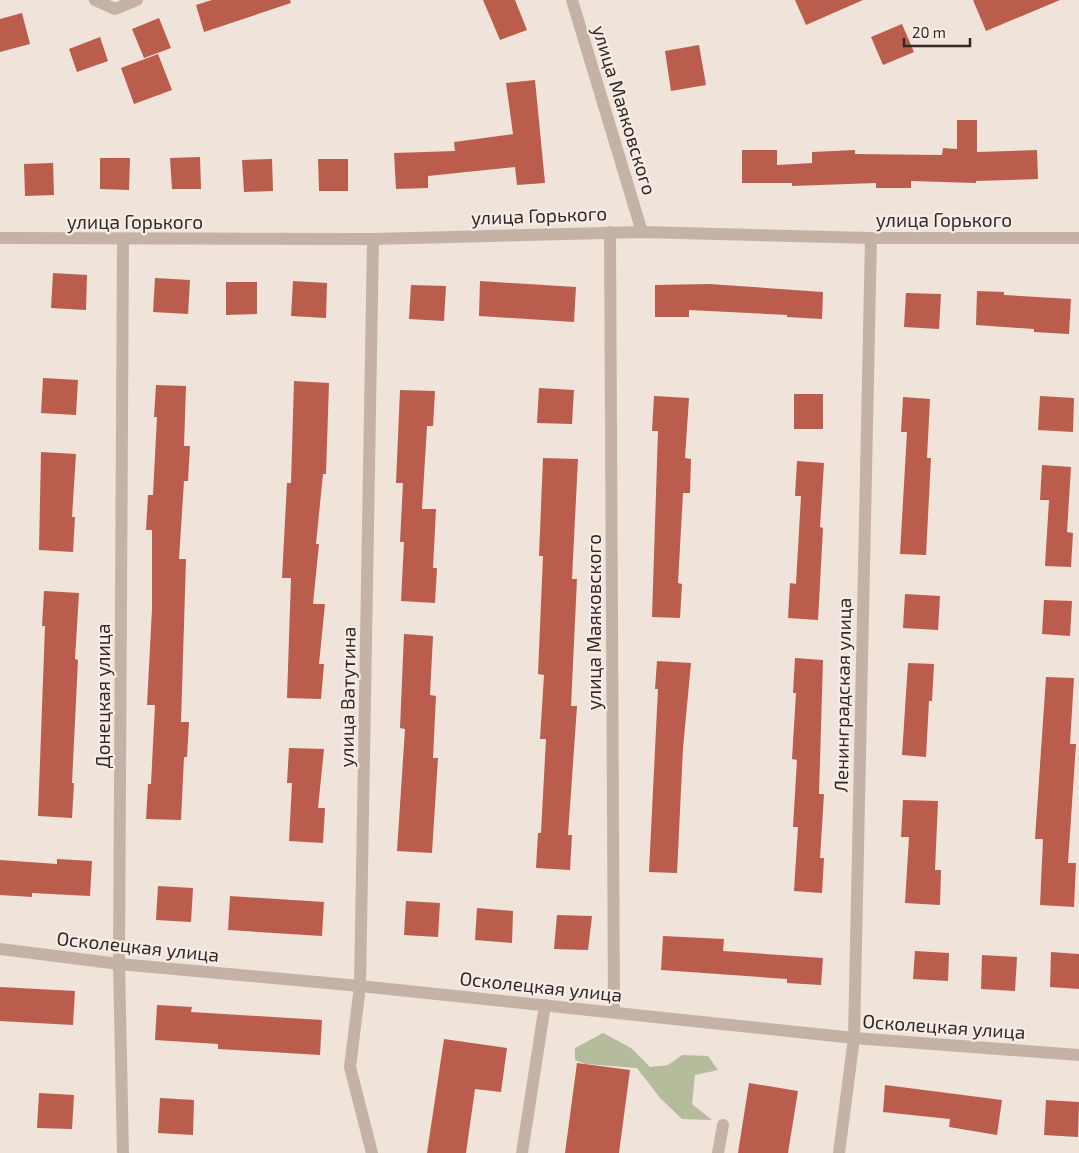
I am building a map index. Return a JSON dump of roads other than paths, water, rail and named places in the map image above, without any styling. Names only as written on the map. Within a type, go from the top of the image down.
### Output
[{"type":"street","points":[[95,0],[115,8],[137,0]]},
{"type":"street","name":"улица Маяковского","points":[[572,0],[642,232]]},
{"type":"street","name":"улица Маяковского","points":[[610,232],[614,1012]]},
{"type":"street","name":"улица Горького","points":[[0,238],[123,240],[374,239],[642,232],[871,238],[1079,238]]},
{"type":"street","name":"Ленинградская улица","points":[[839,1153],[854,1038],[871,238]]},
{"type":"street","name":"улица Ватутина","points":[[372,1153],[350,1067],[360,986],[374,239]]},
{"type":"street","name":"Донецкая улица","points":[[123,240],[119,964],[123,1153]]},
{"type":"street","name":"Осколецкая улица","points":[[0,949],[119,964],[360,986],[854,1038],[1079,1055]]},
{"type":"street","points":[[522,1153],[545,1005]]},
{"type":"street","points":[[718,1153],[723,1125]]}]
